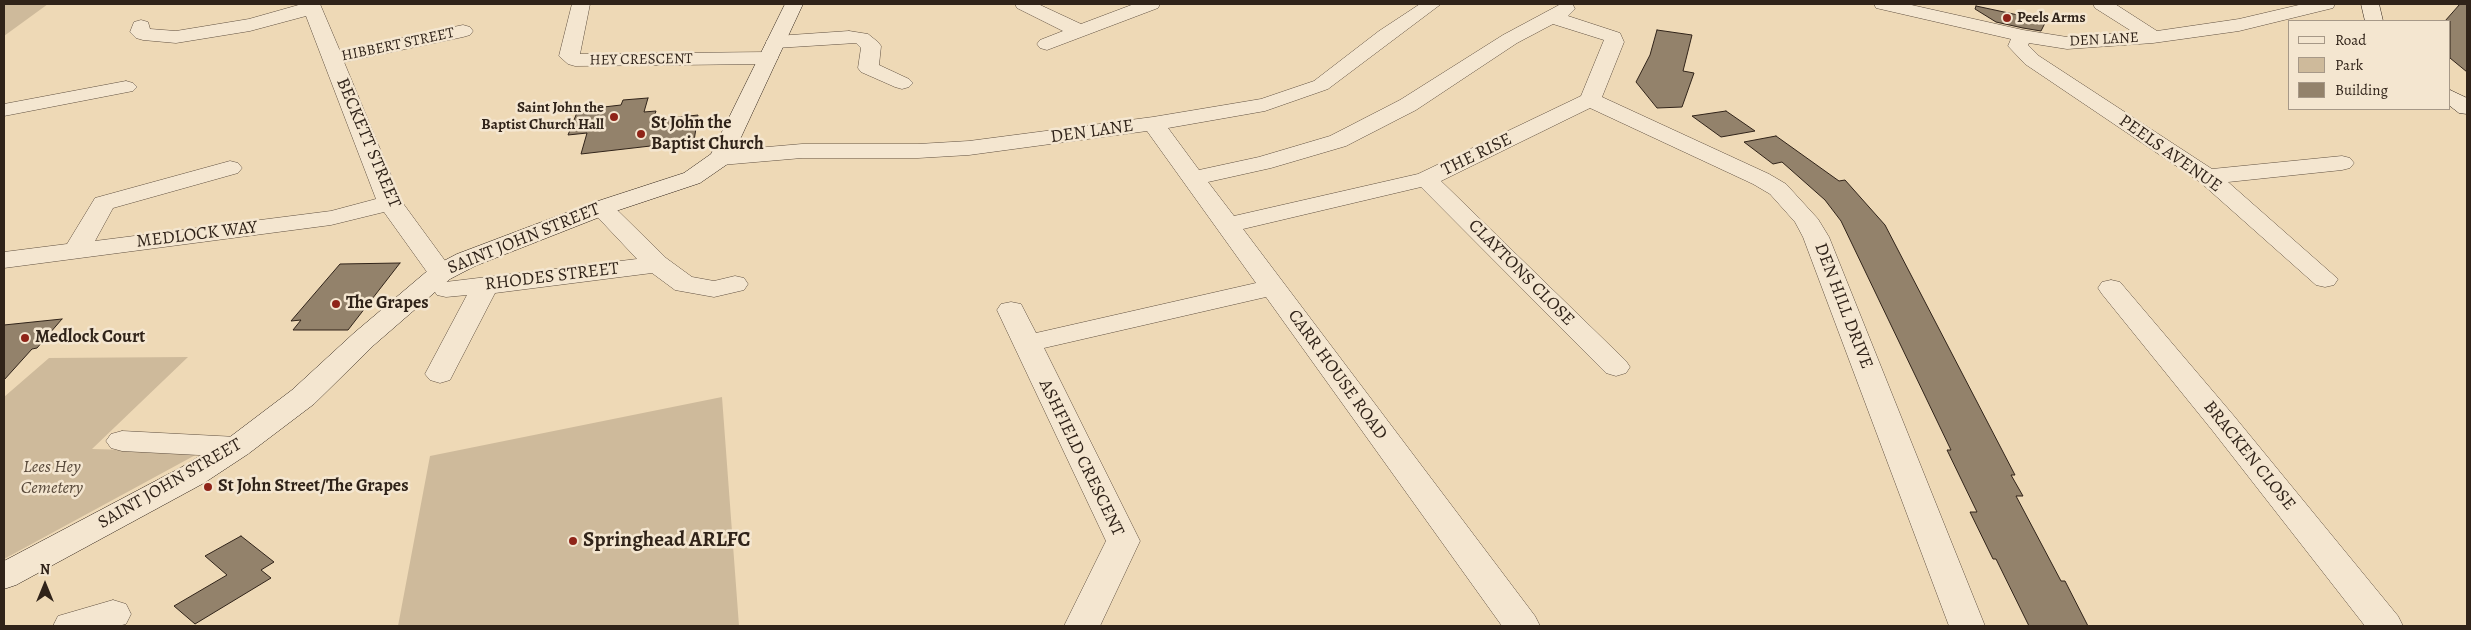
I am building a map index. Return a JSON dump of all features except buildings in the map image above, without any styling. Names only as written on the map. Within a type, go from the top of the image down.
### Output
[{"type":"street","name":"HEY CRESCENT","points":[[581,4],[569,56],[575,60],[772,50]]},
{"type":"street","points":[[721,158],[794,4]]},
{"type":"street","points":[[1024,4],[1079,30]]},
{"type":"street","points":[[1048,44],[1079,30],[1151,4]]},
{"type":"street","name":"DEN LANE","points":[[721,158],[802,151],[918,151],[969,148],[1153,124],[1265,105],[1321,85],[1432,4]]},
{"type":"street","name":"DEN LANE","points":[[1883,4],[2023,36],[2067,43],[2153,37],[2239,25],[2326,4]]},
{"type":"street","points":[[2102,4],[2153,37]]},
{"type":"street","points":[[2370,4],[2374,20]]},
{"type":"street","points":[[141,26],[140,32],[143,34],[176,37],[250,25],[311,6]]},
{"type":"street","name":"BECKETT STREET","points":[[311,6],[390,203],[444,281]]},
{"type":"street","points":[[1193,178],[1263,164],[1338,141],[1408,105],[1510,39],[1559,13],[1613,37],[1614,42],[1590,100]]},
{"type":"street","name":"HIBBERT STREET","points":[[332,58],[463,31]]},
{"type":"street","name":"PEELS AVENUE","points":[[2023,36],[2018,46],[2032,60],[2208,177],[2325,278]]},
{"type":"street","points":[[772,50],[849,37],[862,38],[871,46],[868,68],[902,84]]},
{"type":"street","points":[[4,110],[126,87]]},
{"type":"street","points":[[2451,97],[2467,108]]},
{"type":"street","name":"THE RISE","points":[[1228,225],[1426,180],[1590,100]]},
{"type":"street","name":"DEN HILL DRIVE","points":[[1590,100],[1761,179],[1778,189],[1806,219],[1816,237],[1967,626]]},
{"type":"street","name":"CARR HOUSE ROAD","points":[[1153,124],[1522,626]]},
{"type":"street","name":"SAINT JOHN STREET","points":[[13,571],[193,475],[237,447],[303,397],[364,339],[444,281],[466,260],[602,208],[692,178],[721,158]]},
{"type":"street","points":[[2208,177],[2342,163]]},
{"type":"street","points":[[76,251],[104,203],[230,168]]},
{"type":"street","name":"CLAYTONS CLOSE","points":[[1426,180],[1616,367]]},
{"type":"street","name":"MEDLOCK WAY","points":[[4,260],[331,218],[390,203]]},
{"type":"street","points":[[602,208],[657,264],[684,284],[714,289],[735,284]]},
{"type":"street","name":"RHODES STREET","points":[[444,281],[485,286],[657,264]]},
{"type":"street","points":[[440,374],[485,286]]},
{"type":"street","points":[[1026,344],[1272,287]]},
{"type":"street","name":"BRACKEN CLOSE","points":[[2111,288],[2223,423],[2385,626]]},
{"type":"street","name":"ASHFIELD CRESCENT","points":[[1011,310],[1123,541],[1082,626]]},
{"type":"street","points":[[122,441],[237,447]]},
{"type":"street","points":[[71,626],[113,614]]},
{"type":"green space","points":[[4,4],[48,4],[4,36]]},
{"type":"green space","name":"Lees Hey Cemetery","points":[[188,357],[92,449],[201,452],[4,559],[4,397],[49,358]]},
{"type":"green space","name":"Springhead ARLFC","points":[[722,397],[739,626],[398,626],[430,456]]},
{"type":"place","name":"Peels Arms","points":[[2007,18]]},
{"type":"place","name":"Saint John the Baptist Church Hall","points":[[614,117]]},
{"type":"place","name":"St John the Baptist Church","points":[[641,134]]},
{"type":"place","name":"The Grapes","points":[[336,304]]},
{"type":"place","name":"Medlock Court","points":[[25,338]]},
{"type":"place","name":"St John Street/The Grapes","points":[[208,487]]},
{"type":"place","name":"Springhead ARLFC","points":[[573,541]]}]
